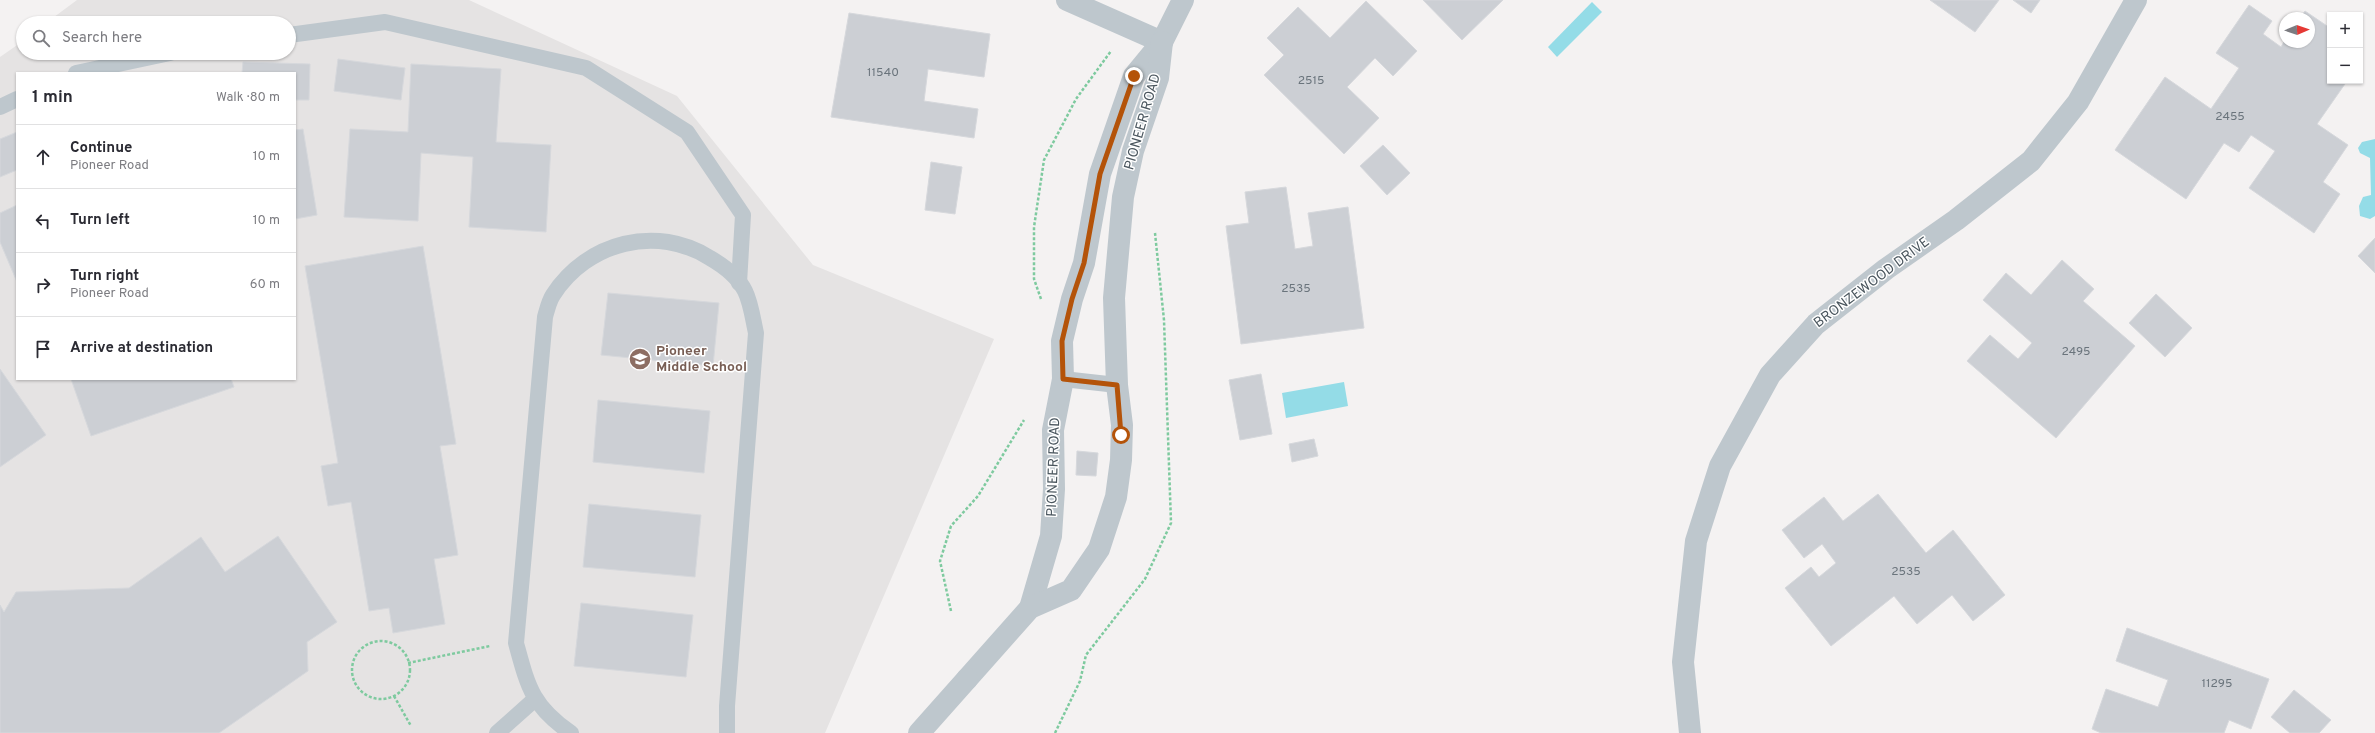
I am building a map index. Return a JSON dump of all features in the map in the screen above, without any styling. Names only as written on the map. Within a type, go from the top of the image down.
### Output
[{"type":"street","points":[[1067,0],[1162,42],[1183,0]]},
{"type":"street","name":"BRONZEWOOD DRIVE","points":[[1690,733],[1683,662],[1696,541],[1720,466],[1770,375],[1816,324],[1886,269],[1956,220],[2031,161],[2078,102],[2136,0]]},
{"type":"street","name":"PIONEER ROAD","points":[[1030,608],[1051,536],[1054,489],[1053,430],[1063,379],[1062,341],[1072,299],[1084,263],[1100,174],[1134,76],[1162,42]]},
{"type":"street","name":"PIONEER ROAD","points":[[919,733],[1030,608],[1071,590],[1099,549],[1116,497],[1121,460],[1122,425],[1117,385],[1114,298],[1123,197],[1134,151],[1158,78],[1162,42]]},
{"type":"lane","points":[[296,34],[385,22],[586,68],[687,132],[743,215],[739,283]]},
{"type":"lane","points":[[81,72],[137,60]]},
{"type":"lane","points":[[0,107],[16,99]]},
{"type":"lane","points":[[571,733],[556,723],[534,700],[516,643],[545,317],[552,296],[582,262],[609,247],[640,240],[668,241],[702,253],[728,269],[745,291],[756,333],[727,706],[727,733]]},
{"type":"lane","points":[[1063,379],[1117,385]]},
{"type":"lane","points":[[497,733],[534,700]]},
{"type":"path","points":[[1043,306],[1034,279],[1034,227],[1044,160],[1076,99],[1111,51]]},
{"type":"path","points":[[951,611],[940,561],[951,526],[978,496],[1025,418]]},
{"type":"path","points":[[376,642],[385,642],[401,650],[408,663],[409,676],[406,685],[394,696],[381,699],[362,693],[356,686],[352,676],[352,666],[355,657],[360,650],[376,642]]},
{"type":"path","points":[[408,663],[495,645]]},
{"type":"path","points":[[394,696],[411,726]]},
{"type":"shaded area","name":"Pioneer Middle School","points":[[77,0],[469,0],[677,96],[813,265],[994,339],[825,733],[0,733],[0,57],[16,46],[16,60],[296,60],[296,16],[55,16]]},
{"type":"water","points":[[1592,2],[1602,12],[1557,57],[1548,47]]},
{"type":"water","points":[[2375,139],[2375,216],[2370,219],[2360,216],[2359,206],[2363,197],[2371,195],[2370,158],[2360,153],[2358,148],[2362,142]]},
{"type":"water","points":[[1344,382],[1348,406],[1286,418],[1282,393]]},
{"type":"building","points":[[1423,0],[1503,0],[1462,40]]},
{"type":"building","points":[[1930,0],[1999,0],[1975,32]]},
{"type":"building","points":[[2013,0],[2040,0],[2031,13]]},
{"type":"building","points":[[1366,1],[1417,51],[1393,76],[1375,58],[1347,87],[1379,118],[1344,154],[1264,75],[1284,55],[1267,38],[1298,7],[1330,38]]},
{"type":"building","points":[[2249,5],[2272,21],[2263,34],[2279,46],[2279,48],[2315,48],[2315,18],[2327,26],[2327,84],[2345,84],[2317,124],[2348,145],[2323,182],[2340,194],[2314,233],[2249,188],[2275,151],[2251,135],[2239,152],[2224,143],[2186,199],[2115,150],[2165,77],[2211,109],[2239,68],[2216,53]]},
{"type":"building","points":[[849,13],[990,34],[984,77],[928,69],[924,101],[978,109],[974,138],[831,117]]},
{"type":"building","points":[[338,59],[405,68],[401,100],[334,91]]},
{"type":"building","points":[[243,62],[310,64],[309,100],[296,100],[296,72],[242,72]]},
{"type":"building","points":[[411,64],[501,69],[496,142],[551,145],[546,232],[469,227],[473,157],[421,153],[418,221],[344,217],[350,129],[408,132]]},
{"type":"building","points":[[303,129],[317,215],[296,219],[296,130]]},
{"type":"building","points":[[16,132],[16,170],[0,177],[0,139]]},
{"type":"building","points":[[1383,145],[1410,173],[1387,195],[1360,166]]},
{"type":"building","points":[[931,162],[962,167],[955,214],[925,210]]},
{"type":"building","points":[[1286,187],[1295,249],[1313,246],[1308,213],[1348,207],[1364,328],[1241,344],[1226,226],[1249,223],[1245,192]]},
{"type":"building","points":[[16,205],[16,280],[0,242],[0,213]]},
{"type":"building","points":[[2375,238],[2375,273],[2358,256]]},
{"type":"building","points":[[423,246],[456,444],[440,446],[458,555],[434,559],[445,624],[393,633],[389,608],[369,611],[351,502],[328,506],[321,466],[338,463],[305,266]]},
{"type":"building","points":[[2062,260],[2094,289],[2083,301],[2135,346],[2056,438],[1967,361],[1990,335],[2018,359],[2032,343],[1983,300],[2006,273],[2031,295]]},
{"type":"building","points":[[608,293],[719,303],[713,366],[601,355]]},
{"type":"building","points":[[2156,294],[2192,328],[2165,357],[2129,323]]},
{"type":"building","points":[[0,369],[46,435],[0,467]]},
{"type":"building","points":[[1261,374],[1272,434],[1240,440],[1229,380]]},
{"type":"building","points":[[71,380],[231,380],[234,387],[91,436]]},
{"type":"building","points":[[598,400],[710,411],[704,473],[593,462]]},
{"type":"building","points":[[1314,439],[1318,456],[1292,462],[1289,444]]},
{"type":"building","points":[[1077,451],[1098,453],[1096,476],[1076,475]]},
{"type":"building","points":[[1878,494],[1926,553],[1953,530],[2005,595],[1973,621],[1952,595],[1917,624],[1894,596],[1831,646],[1785,588],[1811,567],[1819,577],[1836,563],[1822,544],[1804,558],[1782,530],[1824,497],[1843,521]]},
{"type":"building","points":[[589,504],[701,515],[695,577],[583,567]]},
{"type":"building","points":[[278,536],[337,622],[307,642],[308,671],[219,733],[0,733],[0,605],[4,612],[16,592],[129,588],[201,537],[225,572]]},
{"type":"building","points":[[581,603],[693,615],[686,677],[574,666]]},
{"type":"building","points":[[2127,628],[2269,679],[2251,729],[2229,720],[2224,733],[2101,733],[2092,729],[2106,689],[2158,707],[2168,680],[2116,661]]},
{"type":"building","points":[[2294,690],[2331,720],[2319,733],[2290,733],[2271,717]]},
{"type":"place","name":"Pioneer Middle School","points":[[640,359]]},
{"type":"route","points":[[1121,435],[1122,425],[1117,385],[1063,379],[1062,341],[1072,299],[1084,263],[1094,218],[1100,174],[1134,76]]}]
